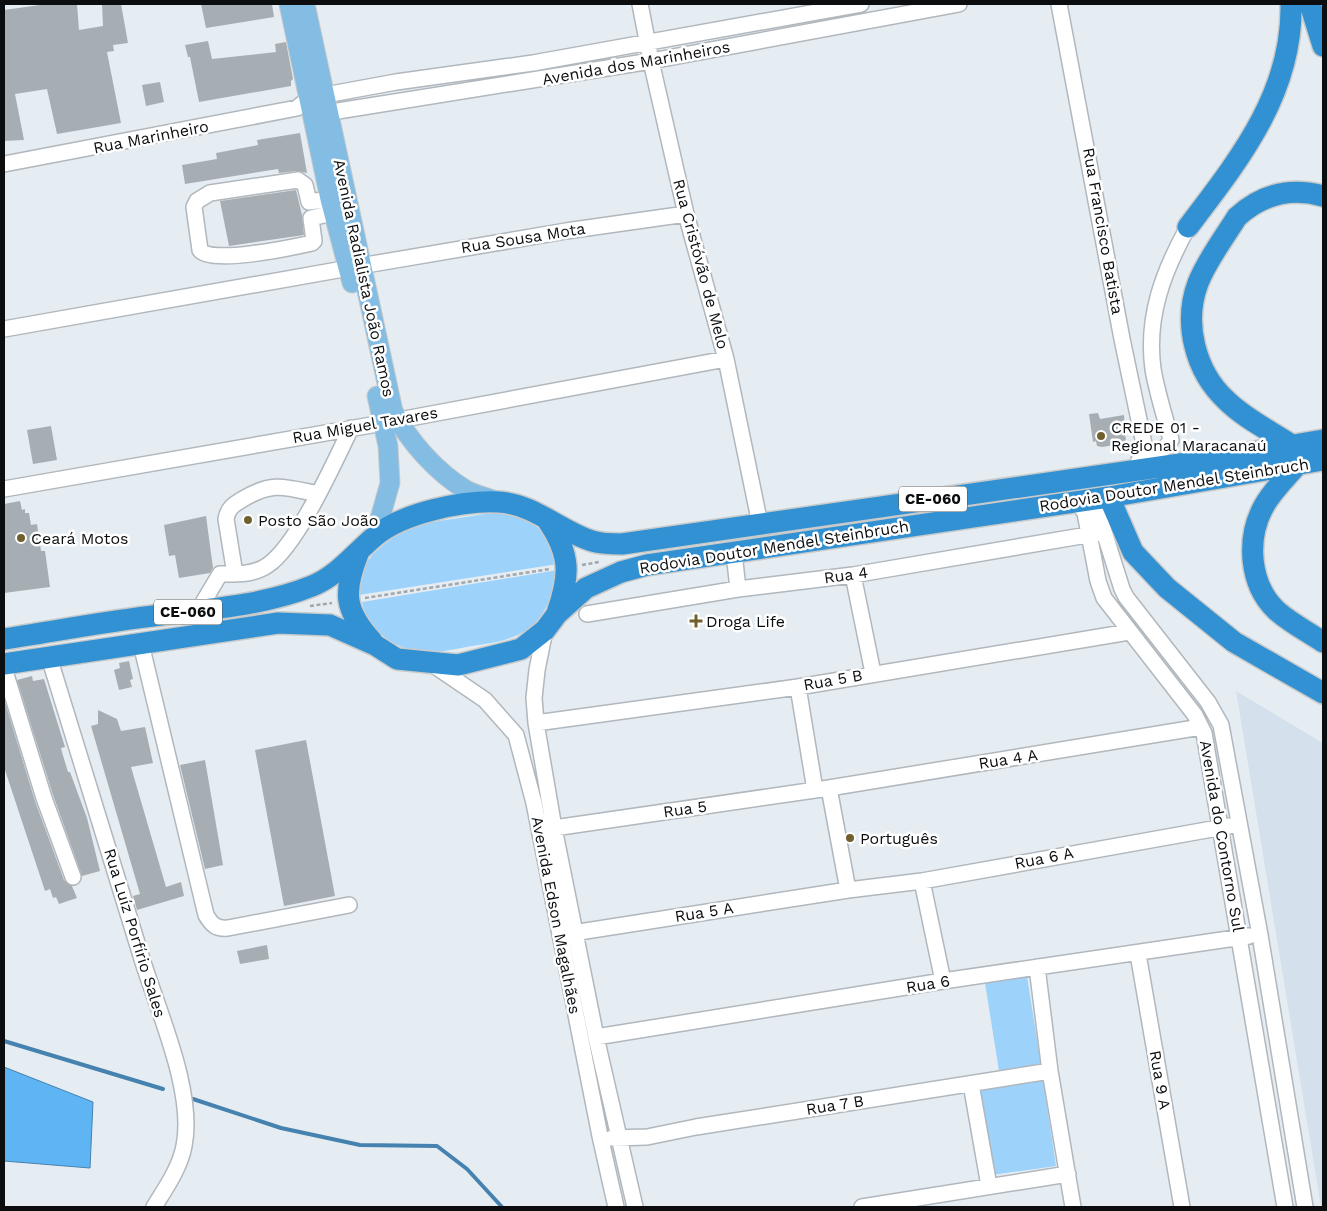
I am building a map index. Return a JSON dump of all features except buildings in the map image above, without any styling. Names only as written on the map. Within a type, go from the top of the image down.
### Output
[{"type":"highway","points":[[1188,227],[1227,176],[1264,117],[1285,60],[1291,4]]},
{"type":"highway","points":[[1310,4],[1323,46]]},
{"type":"highway","points":[[1323,196],[1300,191],[1288,192],[1266,197],[1246,209],[1237,217],[1198,282],[1192,309],[1193,338],[1196,351],[1204,372],[1216,390],[1295,455],[1260,514],[1254,536],[1253,559],[1258,581],[1276,610],[1323,642]]},
{"type":"highway","name":"Rodovia Doutor Mendel Steinbruch","points":[[375,645],[397,659],[431,663],[458,665],[506,655],[521,649],[586,588],[621,572],[647,565],[1106,497],[1295,455],[1323,440]]},
{"type":"highway","name":"Rodovia Doutor Mendel Steinbruch","points":[[359,551],[375,536],[403,518],[428,511],[499,502],[533,510],[548,521],[594,542],[622,544],[1074,479],[1295,455],[1323,460]]},
{"type":"highway","points":[[1106,497],[1133,552],[1167,588],[1234,642],[1323,693]]},
{"type":"highway","points":[[548,521],[560,539],[568,567],[566,589],[551,622]]},
{"type":"highway","points":[[359,551],[347,586],[348,600],[355,622],[375,645]]},
{"type":"highway","name":"CE-060","points":[[4,639],[244,604],[313,586],[336,572],[359,551]]},
{"type":"highway","name":"CE-060","points":[[4,666],[50,657],[278,623],[330,625],[375,645]]},
{"type":"main road","name":"Avenida Radialista João Ramos","points":[[290,4],[354,267],[389,398],[388,446],[390,484],[375,536]]},
{"type":"main road","name":"Avenida Radialista João Ramos","points":[[305,4],[315,106],[332,206],[354,267]]},
{"type":"main road","name":"Avenida Radialista João Ramos","points":[[390,422],[406,433],[441,469],[467,490],[499,502]]},
{"type":"street","name":"Rua Cristóvão de Melo","points":[[640,4],[686,214],[726,359],[760,524]]},
{"type":"street","name":"Avenida dos Marinheiros","points":[[315,106],[396,82],[533,63],[775,20],[812,8],[861,4]]},
{"type":"street","name":"Avenida dos Marinheiros","points":[[315,106],[400,102],[651,61],[959,4]]},
{"type":"street","name":"Rua Francisco Batista","points":[[1059,4],[1122,339],[1151,457]]},
{"type":"street","points":[[775,20],[779,38]]},
{"type":"street","points":[[533,63],[537,80]]},
{"type":"street","points":[[396,82],[400,102]]},
{"type":"street","name":"Rua Marinheiro","points":[[4,164],[315,106]]},
{"type":"street","points":[[298,180],[304,185],[309,202],[332,206],[311,218],[314,241],[312,243],[223,257],[208,256],[200,250],[194,207],[197,201],[210,193],[298,180]]},
{"type":"street","name":"Rua Sousa Mota","points":[[4,329],[556,232],[686,214]]},
{"type":"street","points":[[1074,479],[1079,470],[1151,457],[1163,451],[1171,440],[1154,371],[1153,320],[1159,290],[1168,265],[1188,227]]},
{"type":"street","name":"Rua Miguel Tavares","points":[[4,489],[390,422],[726,359]]},
{"type":"street","points":[[198,610],[220,574],[234,574],[257,570],[267,566],[280,554],[318,494],[351,428]]},
{"type":"street","points":[[234,574],[226,519],[227,512],[232,506],[258,490],[270,486],[318,494]]},
{"type":"street","name":"Avenida do Contorno Sul","points":[[1106,497],[1098,510],[1097,533],[1100,592],[1109,607],[1185,702],[1201,727],[1207,747],[1285,1207]]},
{"type":"street","name":"Avenida do Contorno Sul","points":[[1073,502],[1083,509],[1097,533],[1126,597],[1217,717],[1223,735],[1260,935],[1305,1207]]},
{"type":"street","name":"Rua 4","points":[[587,614],[853,574],[1097,533]]},
{"type":"street","points":[[734,553],[738,590]]},
{"type":"street","points":[[853,574],[873,673]]},
{"type":"street","name":"Avenida Edson Magalhães","points":[[551,622],[537,670],[534,698],[536,723],[554,828],[596,1037],[635,1207]]},
{"type":"street","name":"Rua 5 B","points":[[536,723],[798,687],[873,673],[1129,632]]},
{"type":"street","points":[[141,644],[206,915],[212,924],[219,928],[228,928],[350,904]]},
{"type":"street","name":"Rua Luíz Porfírio Sales","points":[[50,657],[157,1007],[180,1076],[185,1121],[184,1146],[176,1169],[154,1207]]},
{"type":"street","name":"Avenida Edson Magalhães","points":[[431,663],[485,700],[516,735],[534,803],[600,1136],[616,1207]]},
{"type":"street","points":[[4,666],[44,798],[73,877]]},
{"type":"street","points":[[798,687],[848,890]]},
{"type":"street","name":"Rua 4 A","points":[[822,789],[1201,727]]},
{"type":"street","name":"Rua 5","points":[[554,828],[822,789]]},
{"type":"street","name":"Rua 6 A","points":[[848,890],[922,881],[1240,825]]},
{"type":"street","points":[[922,881],[942,981]]},
{"type":"street","name":"Rua 5 A","points":[[560,935],[848,890]]},
{"type":"street","name":"Rua 6","points":[[596,1037],[942,981],[1138,954],[1240,936],[1260,935]]},
{"type":"street","name":"Rua 9 A","points":[[1138,954],[1182,1207]]},
{"type":"street","points":[[1036,967],[1050,1071],[1074,1207]]},
{"type":"street","name":"Rua 7 B","points":[[600,1136],[620,1139],[647,1137],[696,1126],[1050,1071]]},
{"type":"street","points":[[971,1084],[989,1186]]},
{"type":"street","points":[[862,1207],[1068,1174]]},
{"type":"shaded area","points":[[498,512],[531,523],[544,533],[554,551],[558,564],[359,595],[363,568],[373,554],[406,526]]},
{"type":"shaded area","points":[[558,570],[554,587],[544,611],[527,630],[514,637],[500,641],[449,650],[422,652],[410,650],[388,640],[372,624],[362,602]]},
{"type":"shaded area","points":[[1236,691],[1323,743],[1323,1207],[1321,1207]]},
{"type":"shaded area","points":[[1027,976],[1041,1065],[999,1071],[985,983]]},
{"type":"shaded area","points":[[4,1067],[93,1102],[90,1168],[4,1161]]},
{"type":"shaded area","points":[[1043,1080],[1056,1166],[992,1175],[979,1090]]},
{"type":"waterway","points":[[4,1041],[163,1089]]},
{"type":"waterway","points":[[193,1099],[281,1128],[360,1145],[437,1146],[467,1169],[502,1207]]},
{"type":"place","name":"CREDE 01 - Regional Maracanaú","points":[[1101,436]]},
{"type":"place","name":"Posto São João","points":[[248,520]]},
{"type":"place","name":"Ceará Motos","points":[[21,538]]},
{"type":"place","name":"Droga Life","points":[[696,621]]},
{"type":"place","name":"Português","points":[[850,838]]}]
